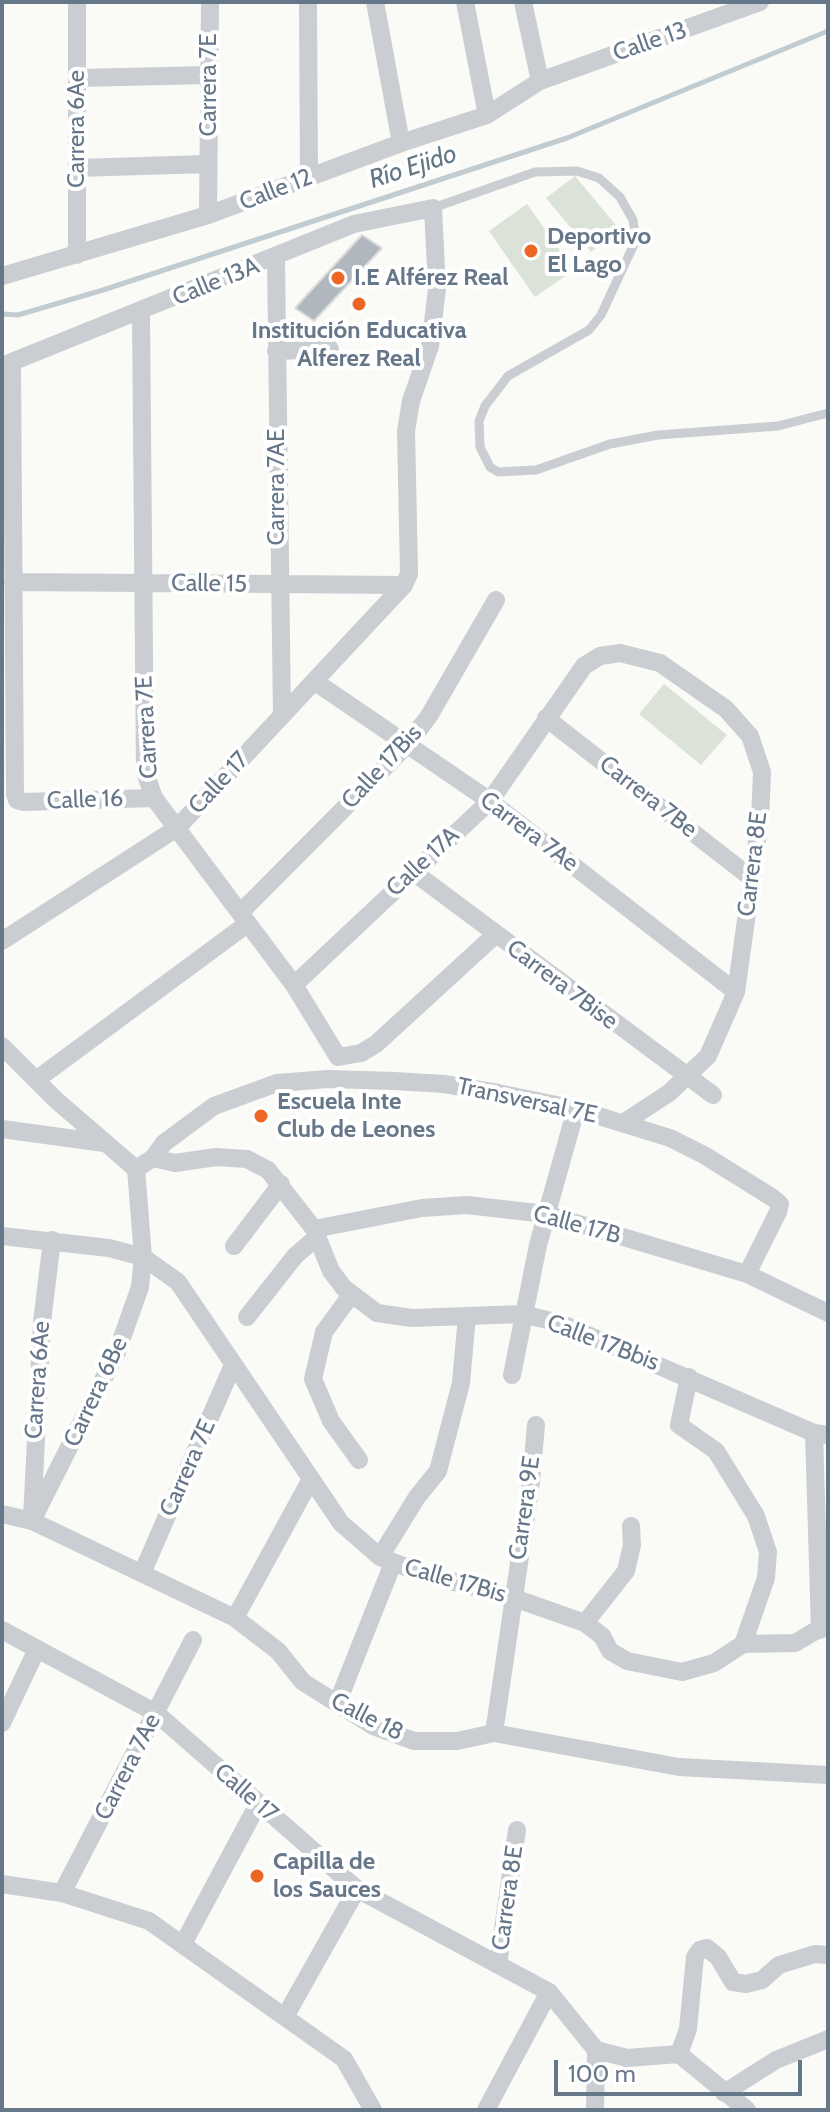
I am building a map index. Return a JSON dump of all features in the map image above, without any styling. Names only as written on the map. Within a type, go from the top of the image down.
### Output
[{"type":"street","name":"Carrera 6Ae","points":[[77,2],[77,255]]},
{"type":"street","name":"Carrera 7E","points":[[208,215],[210,2]]},
{"type":"street","points":[[308,2],[309,178]]},
{"type":"street","points":[[375,2],[401,143]]},
{"type":"street","points":[[465,2],[487,115]]},
{"type":"street","points":[[523,2],[540,81]]},
{"type":"street","points":[[703,2],[710,21]]},
{"type":"street","name":"Calle 13","points":[[540,81],[760,2]]},
{"type":"street","points":[[77,78],[209,75]]},
{"type":"street","name":"Calle 12","points":[[2,276],[208,215],[401,143],[487,115],[540,81]]},
{"type":"street","points":[[77,168],[208,164]]},
{"type":"street","points":[[404,585],[409,574],[406,431],[411,401],[430,346],[437,289],[433,208]]},
{"type":"street","name":"Calle 13A","points":[[7,365],[354,224],[433,208]]},
{"type":"street","name":"Carrera 7AE","points":[[276,258],[282,716]]},
{"type":"street","name":"Carrera 7E","points":[[141,313],[145,772],[154,798],[294,985],[338,1057]]},
{"type":"street","points":[[276,351],[330,349]]},
{"type":"street","points":[[7,365],[13,582]]},
{"type":"street","name":"Calle 15","points":[[13,582],[404,585]]},
{"type":"street","name":"Calle 16","points":[[13,582],[17,800],[154,798]]},
{"type":"street","name":"Calle 17","points":[[2,941],[177,828],[404,585]]},
{"type":"street","name":"Calle 17Bis","points":[[36,1080],[244,919],[407,745],[429,716],[496,600]]},
{"type":"street","name":"Carrera 8E","points":[[600,656],[620,653],[660,663],[726,709],[750,736],[762,772],[760,820],[736,992],[708,1056],[688,1078],[623,1123]]},
{"type":"street","name":"Calle 17A","points":[[294,985],[490,801],[584,666],[600,656]]},
{"type":"street","name":"Carrera 7Ae","points":[[314,681],[490,801],[736,992]]},
{"type":"street","name":"Carrera 7Be","points":[[546,718],[750,877]]},
{"type":"street","name":"Carrera 7Bise","points":[[412,871],[713,1095]]},
{"type":"street","points":[[328,1079],[338,1057],[361,1053],[376,1044],[495,935]]},
{"type":"street","points":[[2,1046],[56,1100],[136,1169]]},
{"type":"street","name":"Transversal 7E","points":[[136,1169],[153,1158],[164,1143],[214,1106],[277,1083],[328,1079],[444,1084],[576,1109],[670,1138],[704,1155],[780,1204],[747,1274]]},
{"type":"street","points":[[42,1134],[56,1100]]},
{"type":"street","points":[[512,1375],[522,1314],[546,1214],[576,1109]]},
{"type":"street","points":[[2,1129],[104,1143]]},
{"type":"street","name":"Calle 17Bbis","points":[[153,1158],[175,1163],[216,1157],[247,1159],[268,1170],[316,1233],[331,1271],[351,1295],[377,1313],[412,1318],[522,1314],[560,1323],[821,1434]]},
{"type":"street","name":"Carrera 6Be","points":[[32,1521],[117,1352],[140,1287],[143,1257],[136,1169]]},
{"type":"street","points":[[234,1246],[281,1184]]},
{"type":"street","name":"Calle 17B","points":[[316,1233],[422,1208],[503,1207],[546,1214],[747,1274],[828,1313]]},
{"type":"street","points":[[247,1317],[316,1233]]},
{"type":"street","points":[[2,1236],[109,1248],[143,1257]]},
{"type":"street","name":"Carrera 6Ae","points":[[32,1521],[42,1322],[52,1240]]},
{"type":"street","name":"Calle 17Bis","points":[[143,1257],[178,1282],[341,1523],[386,1560],[511,1597],[585,1623],[602,1636],[610,1651],[627,1661],[682,1672],[714,1663],[743,1644]]},
{"type":"street","points":[[351,1295],[324,1332],[313,1379],[331,1421],[359,1460]]},
{"type":"street","points":[[337,1704],[386,1560],[417,1497],[438,1471],[461,1383],[467,1316]]},
{"type":"street","name":"Carrera 7E","points":[[143,1571],[233,1365]]},
{"type":"street","points":[[689,1377],[679,1425],[716,1451],[756,1516],[768,1552],[766,1578],[743,1644],[795,1643],[824,1626],[821,1434]]},
{"type":"street","name":"Carrera 9E","points":[[494,1733],[511,1597],[531,1482],[536,1425]]},
{"type":"street","points":[[235,1618],[311,1479]]},
{"type":"street","name":"Calle 18","points":[[2,1514],[32,1521],[143,1571],[235,1618],[278,1651],[303,1682],[373,1726],[414,1741],[457,1741],[494,1733],[667,1765],[828,1775]]},
{"type":"street","points":[[585,1623],[626,1571],[632,1545],[631,1526]]},
{"type":"street","name":"Calle 17","points":[[2,1630],[156,1713],[357,1889],[549,1992],[596,2050]]},
{"type":"street","name":"Carrera 7Ae","points":[[62,1893],[193,1640]]},
{"type":"street","points":[[2,1723],[37,1649]]},
{"type":"street","points":[[183,1944],[258,1804]]},
{"type":"street","name":"Carrera 8E","points":[[498,1965],[517,1830]]},
{"type":"street","points":[[2,1884],[62,1893],[149,1921],[286,2015],[344,2059],[373,2110]]},
{"type":"street","points":[[286,2015],[357,1889]]},
{"type":"street","points":[[679,2054],[688,2029],[695,1957],[700,1950],[707,1948],[718,1957],[733,1982],[746,1984],[762,1980],[779,1965],[815,1954],[828,1955]]},
{"type":"street","points":[[486,2110],[549,1992]]},
{"type":"street","points":[[724,2093],[776,2060],[828,2039]]},
{"type":"street","points":[[595,2110],[596,2050],[627,2058],[679,2054],[747,2110]]},
{"type":"lane","points":[[433,208],[535,172],[577,171],[599,178],[620,197],[633,220],[636,240],[601,315],[589,330],[508,376],[485,406],[479,421],[480,447],[490,467],[498,472],[536,470],[610,444],[658,435],[778,426],[828,413]]},
{"type":"shaded area","name":"Deportivo El Lago","points":[[575,176],[620,230],[591,252],[546,198]]},
{"type":"shaded area","name":"Deportivo El Lago","points":[[527,204],[574,270],[535,297],[489,231]]},
{"type":"shaded area","points":[[664,684],[727,735],[701,765],[639,714]]},
{"type":"building","name":"I.E Alférez Real","points":[[362,235],[382,248],[314,321],[295,308]]},
{"type":"waterway","name":"Río Ejido","points":[[2,314],[18,315],[103,290],[567,138],[828,31]]},
{"type":"place","name":"Deportivo El Lago","points":[[531,251]]},
{"type":"place","name":"I.E Alférez Real","points":[[338,278]]},
{"type":"place","name":"Institución Educativa Alferez Real","points":[[359,304]]},
{"type":"place","name":"Escuela Inte Club de Leones","points":[[261,1116]]},
{"type":"place","name":"Capilla de los Sauces","points":[[257,1876]]}]
